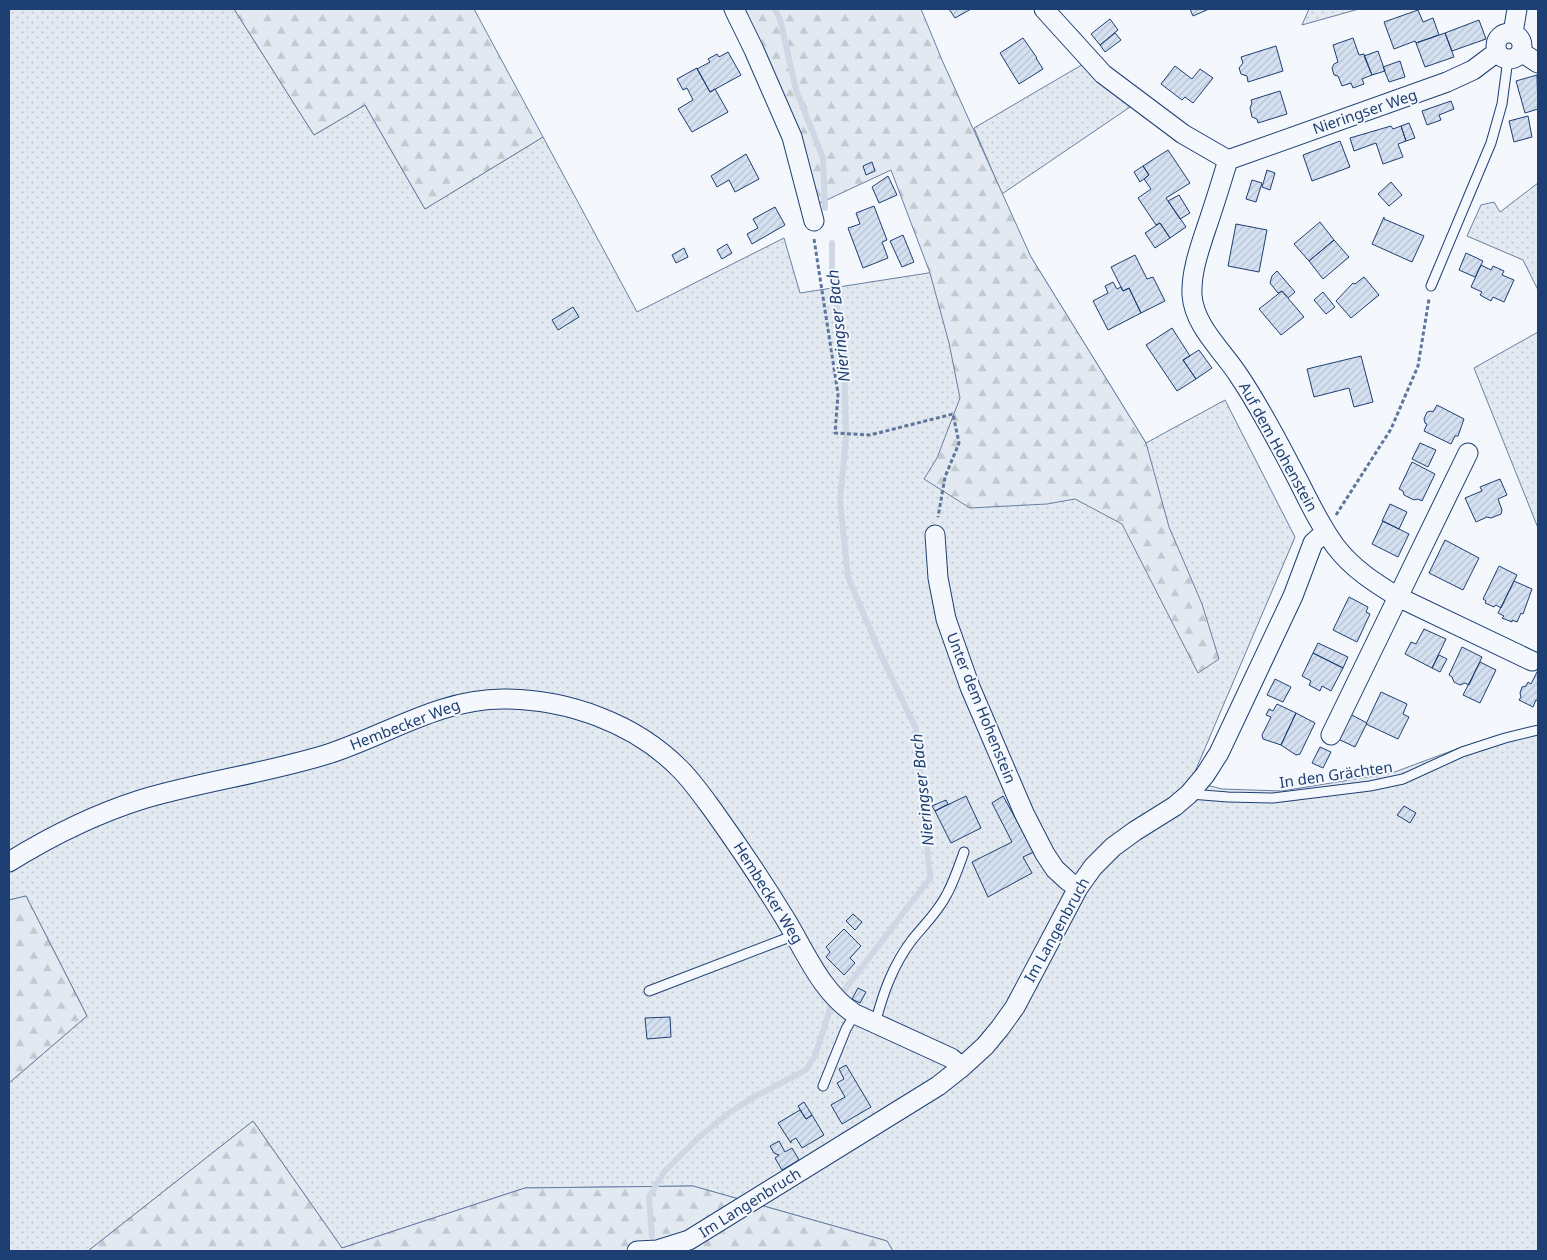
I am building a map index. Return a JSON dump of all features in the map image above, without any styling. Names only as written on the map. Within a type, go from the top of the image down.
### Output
[{"type":"street","points":[[734,9],[792,137],[814,221]]},
{"type":"street","points":[[1044,9],[1103,74],[1183,134],[1228,160]]},
{"type":"street","points":[[1509,54],[1522,42],[1513,33],[1517,9]]},
{"type":"street","points":[[1509,54],[1538,63]]},
{"type":"street","name":"Nieringser Weg","points":[[1228,160],[1446,82],[1509,54]]},
{"type":"street","name":"Auf dem Hohenstein","points":[[1228,160],[1193,276],[1192,296],[1195,312],[1270,425],[1325,532],[1353,565],[1370,579],[1398,597],[1532,661]]},
{"type":"street","points":[[1331,734],[1468,453]]},
{"type":"street","name":"Im Langenbruch","points":[[637,1251],[686,1246],[938,1086],[985,1046],[1014,1007],[1078,888],[1094,867],[1113,847],[1135,830],[1175,806],[1190,794],[1205,775],[1218,753],[1292,596],[1313,543],[1325,532]]},
{"type":"street","name":"Unter dem Hohenstein","points":[[935,535],[938,578],[946,620],[970,686],[1024,813],[1045,854],[1055,869],[1078,888]]},
{"type":"street","name":"Hembecker Weg","points":[[9,862],[76,825],[109,811],[178,790],[274,770],[324,755],[445,707],[472,701],[504,699],[542,702],[594,714],[660,750],[682,771],[736,842],[830,994],[850,1011],[951,1058],[962,1067]]},
{"type":"lane","points":[[1431,286],[1491,143],[1502,104],[1509,54]]},
{"type":"lane","name":"In den Grächten","points":[[1190,794],[1273,798],[1370,786],[1403,779],[1462,752],[1538,730]]},
{"type":"lane","points":[[875,1024],[882,998],[895,965],[947,895],[964,852]]},
{"type":"lane","points":[[649,991],[795,935]]},
{"type":"lane","points":[[823,1086],[846,1029],[850,1011]]},
{"type":"path","points":[[814,221],[814,240],[838,394],[835,433],[870,435],[952,414],[959,443],[945,477],[935,535]]},
{"type":"path","points":[[1325,532],[1391,429],[1418,366],[1431,286]]},
{"type":"green space","points":[[9,9],[234,9],[314,135],[365,105],[425,209],[543,137],[637,312],[784,238],[800,293],[1031,257],[1146,443],[1225,400],[1295,537],[1191,781],[1222,789],[1282,791],[1392,773],[1462,747],[1538,726],[1538,1251],[893,1251],[887,1241],[693,1186],[525,1188],[342,1248],[253,1121],[88,1251],[9,1251],[9,1083],[87,1016],[26,896],[9,900]]},
{"type":"green space","points":[[234,9],[474,9],[543,137],[425,209],[365,105],[314,135]]},
{"type":"green space","points":[[741,9],[921,9],[1031,257],[1146,443],[1169,527],[1202,604],[1219,659],[1198,673],[1122,524],[1075,499],[1047,504],[970,508],[924,479],[937,458],[960,398],[949,343],[930,273],[891,170],[818,204]]},
{"type":"green space","points":[[1309,9],[1359,9],[1302,25]]},
{"type":"green space","points":[[1085,63],[1133,105],[1002,194],[974,128]]},
{"type":"green space","points":[[1538,183],[1538,290],[1523,260],[1467,236],[1481,205],[1494,202],[1500,212]]},
{"type":"green space","points":[[1538,332],[1538,528],[1474,368]]},
{"type":"green space","points":[[26,896],[87,1016],[9,1083],[9,900]]},
{"type":"green space","points":[[253,1121],[342,1248],[525,1188],[693,1186],[887,1241],[893,1251],[88,1251]]},
{"type":"building","points":[[949,9],[971,9],[955,18]]},
{"type":"building","points":[[1190,9],[1209,9],[1193,16]]},
{"type":"building","points":[[1418,10],[1423,22],[1433,18],[1439,35],[1394,49],[1384,22]]},
{"type":"building","points":[[1110,19],[1118,30],[1100,45],[1091,34]]},
{"type":"building","points":[[1479,20],[1486,39],[1452,51],[1445,33]]},
{"type":"building","points":[[1115,33],[1121,40],[1105,52],[1100,45]]},
{"type":"building","points":[[1445,33],[1454,57],[1425,67],[1416,43]]},
{"type":"building","points":[[1023,38],[1043,69],[1019,84],[1000,53]]},
{"type":"building","points":[[1353,38],[1359,55],[1364,54],[1372,75],[1362,79],[1364,84],[1353,88],[1351,83],[1342,86],[1338,76],[1334,75],[1332,68],[1338,62],[1333,45]]},
{"type":"building","points":[[1276,46],[1283,71],[1248,82],[1247,76],[1241,74],[1239,68],[1243,63],[1241,57]]},
{"type":"building","points":[[1378,51],[1385,71],[1372,75],[1364,56]]},
{"type":"building","points":[[728,52],[741,75],[710,92],[697,69],[710,62],[708,59],[717,54],[719,57]]},
{"type":"building","points":[[1400,61],[1405,77],[1389,82],[1383,67]]},
{"type":"building","points":[[1175,66],[1192,79],[1200,69],[1213,78],[1193,103],[1185,97],[1182,100],[1161,84]]},
{"type":"building","points":[[697,68],[710,92],[715,89],[728,112],[692,132],[678,109],[693,100],[687,88],[683,90],[677,79]]},
{"type":"building","points":[[1537,75],[1538,109],[1525,113],[1516,81]]},
{"type":"building","points":[[1280,91],[1287,114],[1258,123],[1257,119],[1252,117],[1251,100]]},
{"type":"building","points":[[1451,101],[1454,109],[1439,115],[1441,120],[1427,125],[1422,111]]},
{"type":"building","points":[[1528,116],[1532,137],[1514,142],[1509,121]]},
{"type":"building","points":[[1409,123],[1415,138],[1406,141],[1401,126]]},
{"type":"building","points":[[1391,126],[1393,129],[1401,126],[1406,141],[1398,144],[1403,157],[1383,164],[1376,143],[1354,151],[1350,138]]},
{"type":"building","points":[[1340,141],[1350,167],[1312,181],[1303,155]]},
{"type":"building","points":[[1168,150],[1190,183],[1166,198],[1186,227],[1170,238],[1160,223],[1156,225],[1138,198],[1151,189],[1144,179],[1149,175],[1143,166]]},
{"type":"building","points":[[746,154],[759,179],[735,192],[729,180],[717,187],[711,176]]},
{"type":"building","points":[[872,162],[875,171],[866,175],[863,166]]},
{"type":"building","points":[[1143,166],[1149,175],[1140,182],[1134,172]]},
{"type":"building","points":[[1267,170],[1275,173],[1270,190],[1262,187]]},
{"type":"building","points":[[888,176],[897,195],[879,203],[872,187]]},
{"type":"building","points":[[1252,180],[1262,183],[1256,202],[1246,199]]},
{"type":"building","points":[[1391,182],[1402,195],[1389,206],[1378,194]]},
{"type":"building","points":[[1179,195],[1190,213],[1180,219],[1168,201]]},
{"type":"building","points":[[874,206],[887,240],[882,242],[888,258],[863,268],[848,228],[860,224],[856,213]]},
{"type":"building","points":[[775,207],[785,225],[752,244],[747,234],[758,228],[753,219]]},
{"type":"building","points":[[1384,217],[1384,219],[1424,236],[1412,262],[1372,244]]},
{"type":"building","points":[[1320,222],[1334,240],[1309,261],[1294,244]]},
{"type":"building","points":[[1160,223],[1170,238],[1155,248],[1145,233]]},
{"type":"building","points":[[1236,224],[1267,230],[1259,272],[1228,266]]},
{"type":"building","points":[[903,235],[914,262],[902,267],[890,241]]},
{"type":"building","points":[[1334,240],[1349,257],[1323,279],[1309,261]]},
{"type":"building","points":[[727,244],[732,253],[722,259],[717,250]]},
{"type":"building","points":[[684,248],[688,257],[676,263],[672,255]]},
{"type":"building","points":[[1466,253],[1483,261],[1475,277],[1459,270]]},
{"type":"building","points":[[1135,255],[1147,279],[1153,277],[1165,301],[1141,313],[1129,288],[1123,291],[1111,267]]},
{"type":"building","points":[[1481,265],[1491,270],[1493,266],[1504,271],[1502,275],[1514,280],[1504,302],[1493,297],[1491,301],[1480,295],[1482,292],[1471,287]]},
{"type":"building","points":[[1277,271],[1295,292],[1288,298],[1282,291],[1278,293],[1270,283],[1272,276]]},
{"type":"building","points":[[1364,277],[1379,295],[1351,318],[1336,301],[1353,283],[1355,284]]},
{"type":"building","points":[[1113,282],[1117,289],[1121,287],[1123,291],[1129,288],[1141,313],[1108,330],[1093,301],[1108,293],[1105,286]]},
{"type":"building","points":[[1282,291],[1304,317],[1281,335],[1259,309]]},
{"type":"building","points":[[1323,292],[1335,307],[1326,314],[1314,300]]},
{"type":"building","points":[[573,307],[579,317],[558,330],[552,320]]},
{"type":"building","points":[[1172,328],[1190,356],[1183,360],[1196,379],[1177,391],[1146,345]]},
{"type":"building","points":[[1199,350],[1212,368],[1196,379],[1183,360]]},
{"type":"building","points":[[1361,356],[1373,402],[1354,407],[1349,388],[1314,397],[1307,369]]},
{"type":"building","points":[[1437,405],[1464,419],[1458,436],[1455,436],[1451,444],[1424,431],[1427,424],[1424,419],[1427,412],[1433,412]]},
{"type":"building","points":[[1420,443],[1436,450],[1428,467],[1412,459]]},
{"type":"building","points":[[1412,462],[1435,474],[1422,501],[1414,500],[1404,495],[1403,491],[1399,489]]},
{"type":"building","points":[[1500,479],[1507,495],[1498,499],[1502,510],[1501,514],[1476,522],[1465,498],[1482,491],[1480,487]]},
{"type":"building","points":[[1390,504],[1407,512],[1399,529],[1382,521]]},
{"type":"building","points":[[1383,521],[1409,534],[1398,557],[1372,544]]},
{"type":"building","points":[[1445,540],[1479,558],[1463,590],[1429,573]]},
{"type":"building","points":[[1499,566],[1517,575],[1501,608],[1485,603],[1486,601],[1483,599]]},
{"type":"building","points":[[1514,581],[1532,589],[1523,614],[1521,613],[1517,622],[1502,618],[1504,616],[1498,613]]},
{"type":"building","points":[[1349,597],[1368,607],[1366,612],[1370,614],[1357,642],[1333,630]]},
{"type":"building","points":[[1424,629],[1446,639],[1432,668],[1405,654],[1411,642],[1416,644]]},
{"type":"building","points":[[1318,643],[1348,657],[1343,668],[1313,653]]},
{"type":"building","points":[[1462,647],[1482,657],[1469,685],[1465,683],[1460,685],[1454,682],[1449,675]]},
{"type":"building","points":[[1313,653],[1343,668],[1331,691],[1322,686],[1320,691],[1309,685],[1311,681],[1302,676]]},
{"type":"building","points":[[1439,655],[1447,659],[1440,672],[1432,668]]},
{"type":"building","points":[[1480,662],[1496,670],[1480,703],[1463,695]]},
{"type":"building","points":[[1538,670],[1538,701],[1536,700],[1533,707],[1519,700],[1522,687],[1526,686],[1528,682],[1531,684]]},
{"type":"building","points":[[1275,679],[1291,687],[1283,702],[1267,695]]},
{"type":"building","points":[[1381,692],[1407,704],[1403,714],[1409,717],[1398,739],[1366,724]]},
{"type":"building","points":[[1277,704],[1296,713],[1281,745],[1263,739],[1262,735],[1271,717],[1266,715],[1269,709],[1273,711]]},
{"type":"building","points":[[1296,713],[1315,723],[1300,754],[1296,755],[1281,745]]},
{"type":"building","points":[[1350,714],[1367,723],[1355,747],[1338,739]]},
{"type":"building","points":[[1320,747],[1331,752],[1323,768],[1312,763]]},
{"type":"building","points":[[966,796],[981,828],[951,843],[935,811]]},
{"type":"building","points":[[1003,796],[1034,852],[1023,857],[1032,873],[988,897],[972,862],[1012,842],[992,803]]},
{"type":"building","points":[[946,800],[948,804],[935,811],[932,806]]},
{"type":"building","points":[[1404,806],[1416,813],[1410,823],[1397,815]]},
{"type":"building","points":[[853,914],[862,922],[855,930],[846,921]]},
{"type":"building","points":[[844,929],[861,946],[850,958],[855,963],[844,975],[826,957],[830,952],[826,947]]},
{"type":"building","points":[[858,988],[866,992],[860,1003],[852,999]]},
{"type":"building","points":[[670,1017],[671,1037],[647,1039],[645,1018]]},
{"type":"building","points":[[846,1065],[871,1107],[842,1124],[831,1105],[845,1097],[837,1083],[844,1079],[839,1069]]},
{"type":"building","points":[[804,1102],[812,1115],[806,1119],[798,1106]]},
{"type":"building","points":[[800,1110],[806,1119],[812,1115],[824,1135],[802,1148],[796,1138],[791,1143],[778,1123]]},
{"type":"building","points":[[779,1141],[785,1152],[792,1148],[799,1160],[782,1170],[775,1158],[779,1155],[774,1153],[770,1146]]},
{"type":"waterway","name":"Nieringser Bach","points":[[775,9],[780,19],[796,90],[823,158],[825,208]]},
{"type":"waterway","name":"Nieringser Bach","points":[[652,1236],[649,1197],[664,1172],[699,1137],[729,1113],[752,1098],[806,1070],[815,1056],[830,1009],[930,878],[916,729],[880,653],[848,577],[840,500],[846,439],[844,350],[832,279],[832,243]]}]
